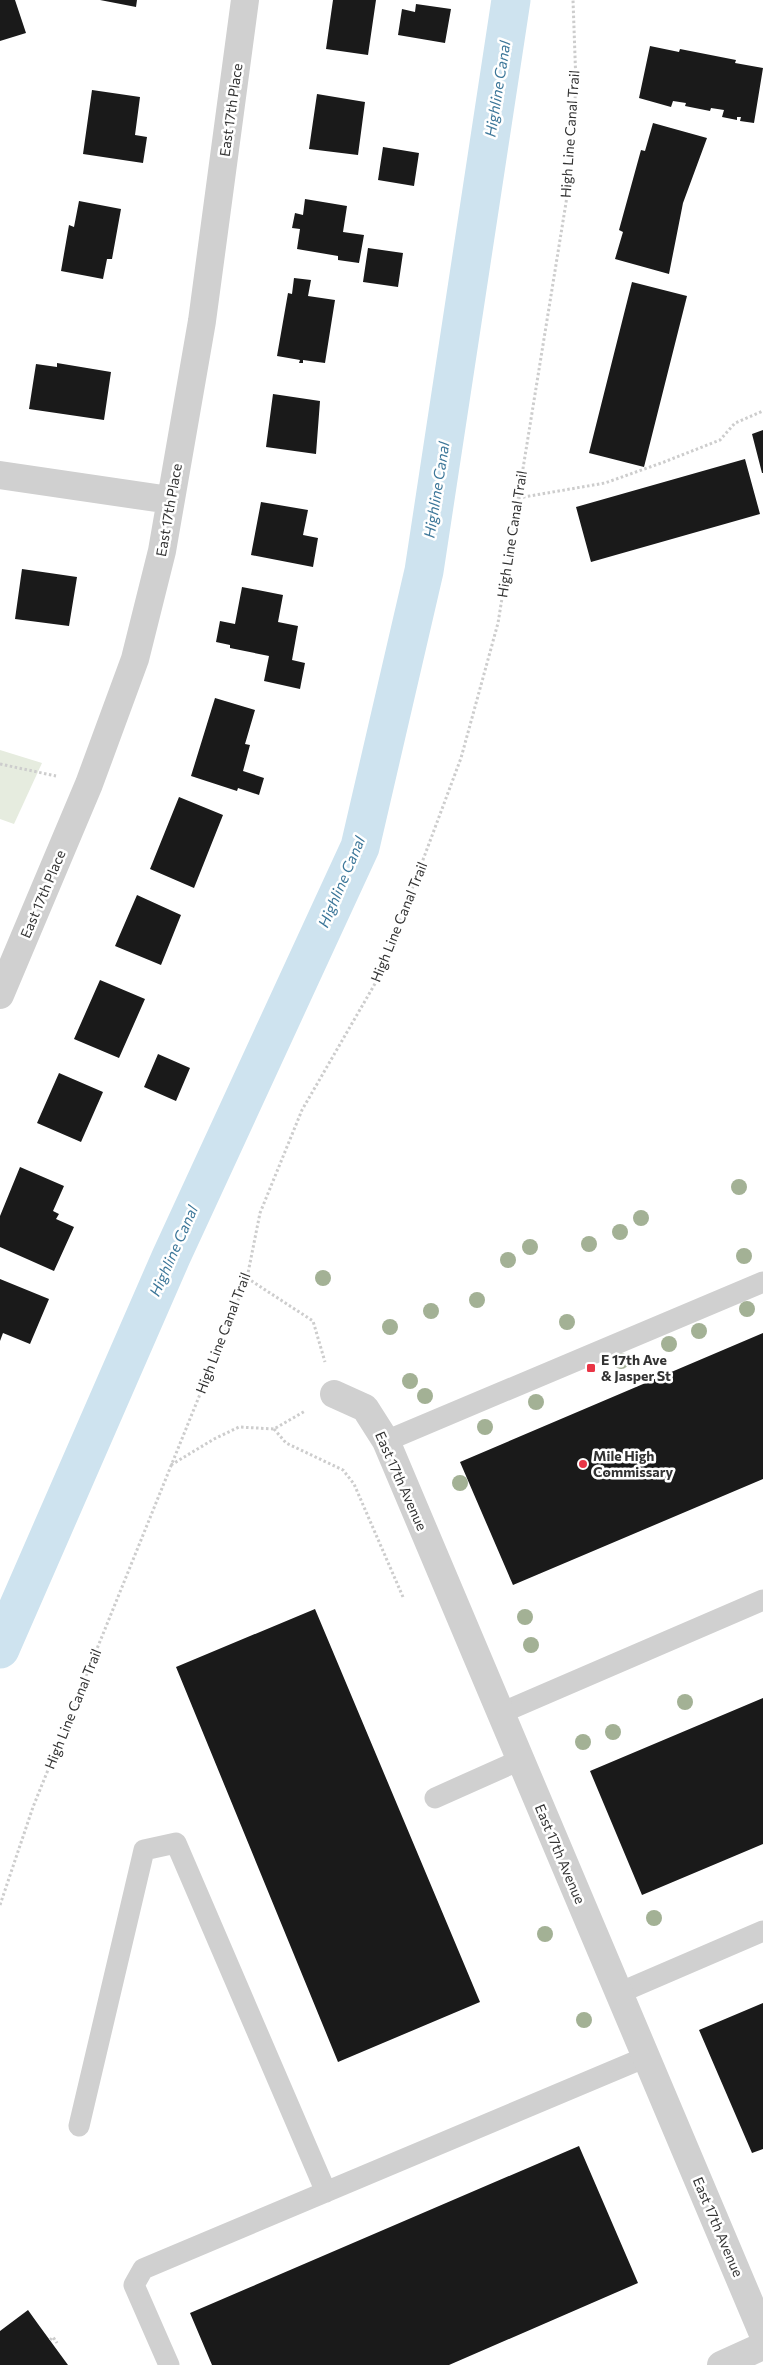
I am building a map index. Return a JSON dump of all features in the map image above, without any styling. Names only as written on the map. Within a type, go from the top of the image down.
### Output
[{"type":"street","name":"East 17th Place","points":[[0,995],[89,784],[135,659],[162,551],[202,320],[246,0]]},
{"type":"street","points":[[0,476],[170,500]]},
{"type":"street","name":"East 17th Avenue","points":[[334,1394],[365,1408],[386,1441],[763,2334]]},
{"type":"street","points":[[721,2365],[763,2346]]},
{"type":"lane","points":[[386,1441],[763,1282]]},
{"type":"lane","points":[[500,1713],[763,1600]]},
{"type":"lane","points":[[435,1798],[520,1760]]},
{"type":"lane","points":[[79,2126],[144,1850],[176,1844],[326,2192]]},
{"type":"lane","points":[[619,1993],[763,1931]]},
{"type":"lane","points":[[169,2365],[134,2285],[143,2269],[646,2057]]},
{"type":"path","name":"High Line Canal Trail","points":[[0,1905],[33,1807],[247,1278],[260,1213],[302,1110],[380,976],[462,758],[498,624],[570,178],[576,84],[573,0]]},
{"type":"path","points":[[518,498],[605,483],[657,465],[720,440],[735,423],[763,411]]},
{"type":"path","points":[[0,764],[89,784]]},
{"type":"path","points":[[171,1465],[214,1439],[238,1428],[274,1428],[334,1394],[313,1321],[247,1278]]},
{"type":"path","points":[[274,1428],[286,1444],[343,1470],[354,1484],[403,1597]]},
{"type":"path","points":[[50,2340],[52,2337],[57,2343]]},
{"type":"shaded area","points":[[0,750],[42,763],[14,824],[0,819]]},
{"type":"building","points":[[0,0],[15,0],[26,33],[0,41]]},
{"type":"building","points":[[100,0],[137,0],[136,7]]},
{"type":"building","points":[[333,0],[376,0],[368,55],[326,49]]},
{"type":"building","points":[[416,4],[451,9],[445,43],[398,35],[402,9],[415,12]]},
{"type":"building","points":[[650,46],[679,52],[680,49],[736,60],[735,63],[763,68],[754,123],[740,121],[741,117],[737,117],[737,120],[722,117],[724,110],[711,108],[710,111],[685,106],[686,103],[673,101],[671,107],[639,98]]},
{"type":"building","points":[[92,90],[140,97],[135,135],[147,137],[143,163],[83,154]]},
{"type":"building","points":[[317,94],[365,102],[358,155],[309,149]]},
{"type":"building","points":[[653,123],[707,138],[683,203],[669,274],[615,259],[623,232],[619,230],[641,150],[645,151]]},
{"type":"building","points":[[383,147],[419,153],[414,186],[378,180]]},
{"type":"building","points":[[305,199],[347,206],[343,232],[364,235],[359,263],[338,260],[338,256],[297,249],[300,229],[292,228],[295,213],[303,215]]},
{"type":"building","points":[[79,201],[121,209],[112,259],[107,259],[103,279],[61,271],[69,225],[74,227]]},
{"type":"building","points":[[368,248],[403,253],[398,287],[363,282]]},
{"type":"building","points":[[294,278],[311,280],[308,296],[335,300],[325,363],[303,360],[303,363],[299,363],[300,360],[277,356],[288,293],[292,294]]},
{"type":"building","points":[[632,282],[687,296],[644,467],[589,453]]},
{"type":"building","points":[[57,363],[111,372],[104,420],[29,409],[36,364],[57,367]]},
{"type":"building","points":[[273,394],[320,401],[316,454],[266,447]]},
{"type":"building","points":[[763,430],[763,473],[762,473],[752,434]]},
{"type":"building","points":[[745,459],[760,514],[591,562],[576,507]]},
{"type":"building","points":[[261,502],[308,510],[303,535],[318,538],[313,567],[251,555]]},
{"type":"building","points":[[22,569],[77,577],[69,626],[15,619]]},
{"type":"building","points":[[242,587],[283,595],[278,622],[298,626],[292,660],[305,663],[300,689],[264,681],[269,656],[230,648],[230,645],[216,642],[220,621],[235,624]]},
{"type":"building","points":[[215,698],[255,710],[245,744],[250,745],[243,771],[264,778],[259,795],[238,788],[237,791],[191,776]]},
{"type":"building","points":[[179,797],[223,815],[194,888],[150,869]]},
{"type":"building","points":[[137,895],[181,915],[161,965],[115,946]]},
{"type":"building","points":[[100,980],[145,999],[119,1058],[74,1039]]},
{"type":"building","points":[[158,1054],[190,1068],[176,1101],[144,1087]]},
{"type":"building","points":[[59,1073],[103,1092],[81,1142],[37,1123]]},
{"type":"building","points":[[20,1167],[64,1186],[53,1211],[59,1214],[56,1219],[74,1227],[54,1271],[0,1247],[0,1216]]},
{"type":"building","points":[[0,1279],[49,1299],[30,1344],[3,1333],[0,1341]]},
{"type":"building","points":[[763,1333],[763,1479],[513,1585],[460,1462]]},
{"type":"building","points":[[315,1609],[480,2002],[338,2062],[176,1667]]},
{"type":"building","points":[[763,1698],[763,1844],[642,1895],[590,1771]]},
{"type":"building","points":[[763,2003],[763,2149],[752,2153],[699,2030]]},
{"type":"building","points":[[579,2146],[638,2283],[449,2365],[212,2365],[190,2313]]},
{"type":"building","points":[[28,2310],[68,2365],[0,2365],[0,2331]]},
{"type":"waterway","name":"Highline Canal","points":[[0,1649],[171,1257],[360,847],[424,571],[511,0]]},
{"type":"place","name":"E 17th Ave & Jasper St","points":[[591,1368]]},
{"type":"place","name":"Mile High Commissary","points":[[583,1464]]}]
